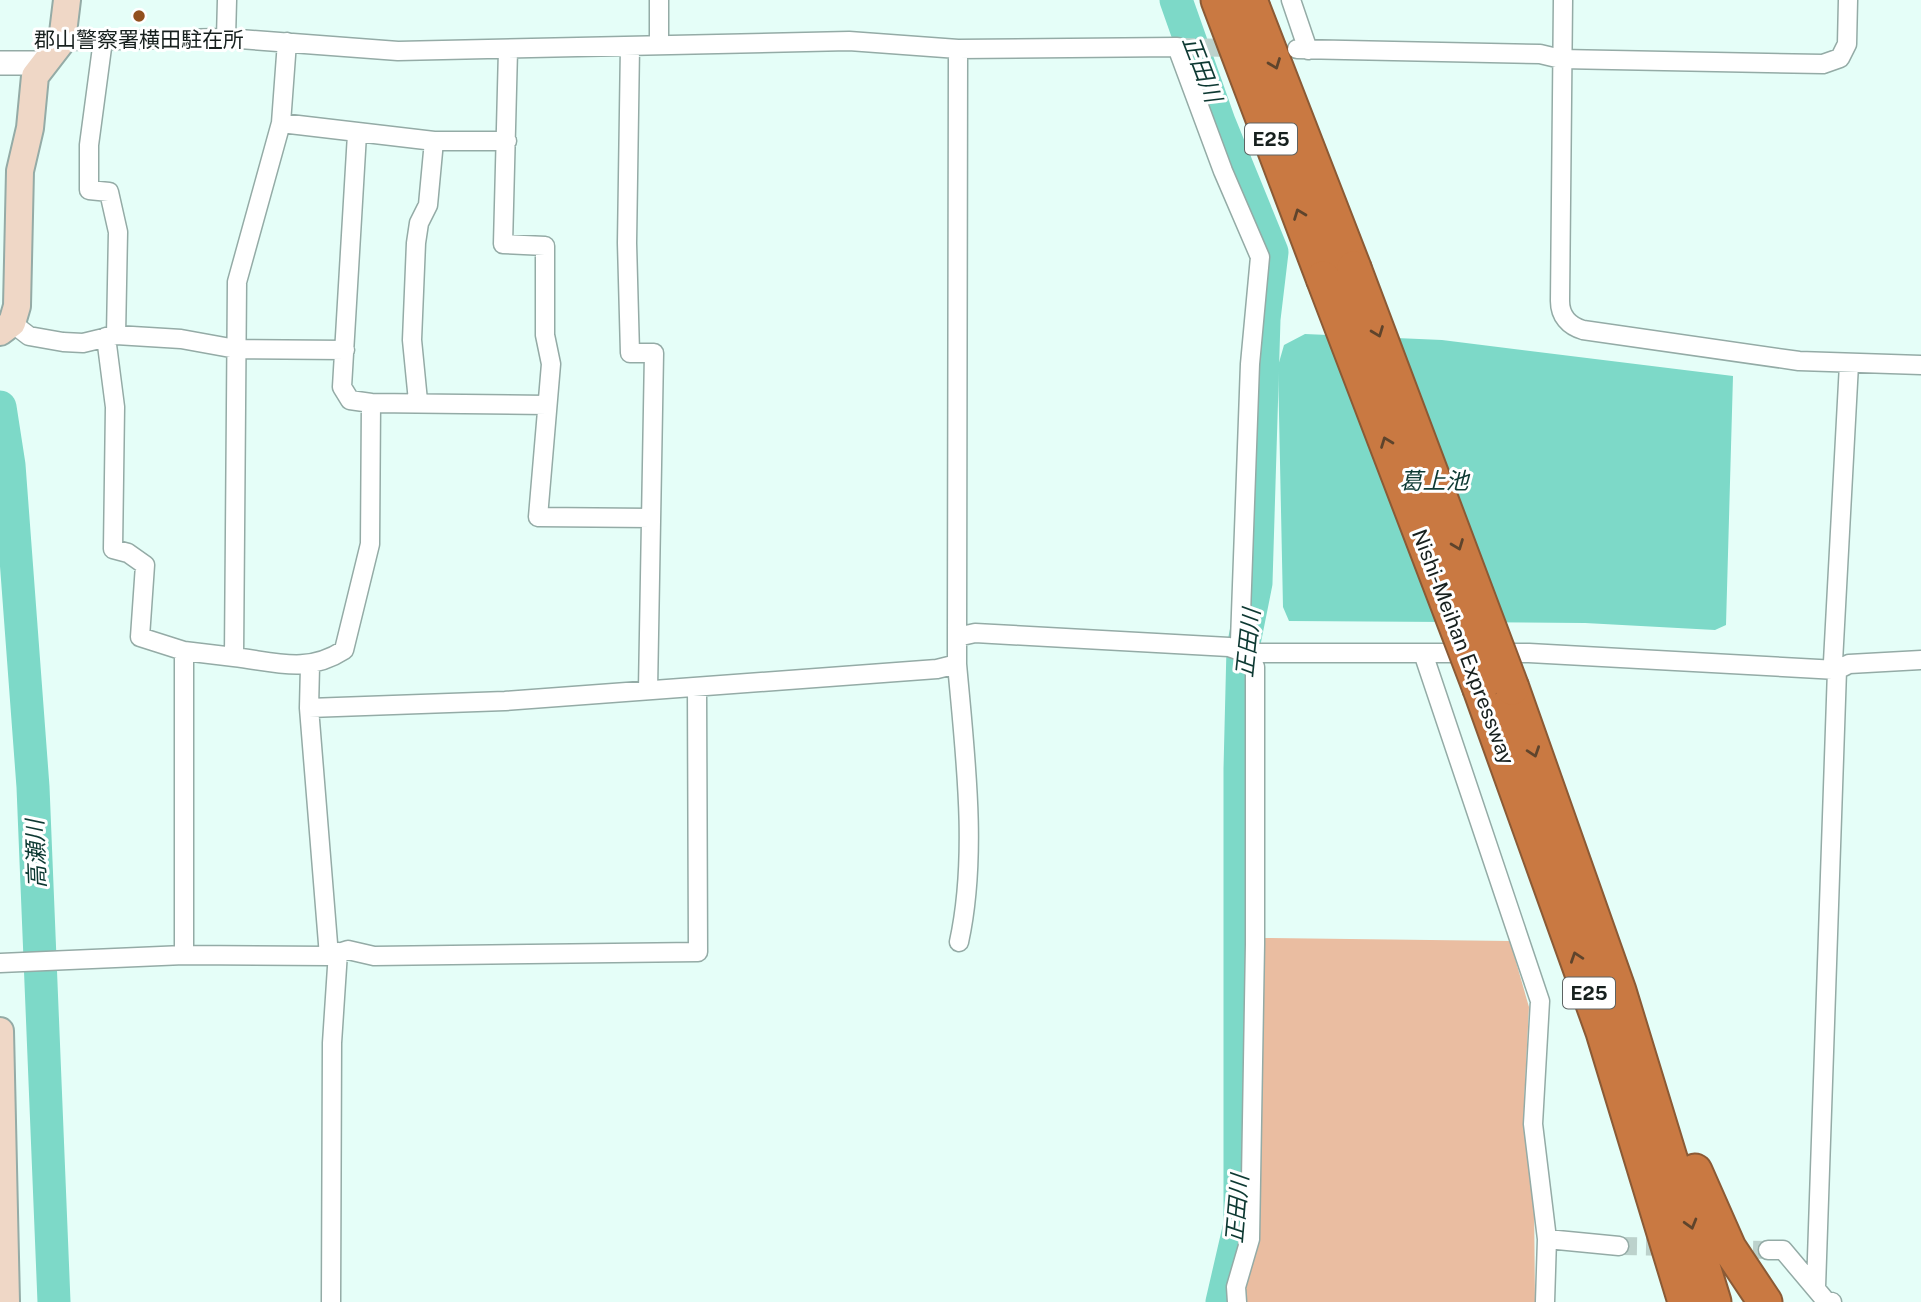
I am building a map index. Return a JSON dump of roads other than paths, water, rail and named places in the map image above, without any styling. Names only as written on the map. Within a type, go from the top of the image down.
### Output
[{"type":"highway","name":"Nishi-Meihan Expressway","points":[[1218,0],[1323,278],[1496,688],[1619,991],[1714,1302]]},
{"type":"highway","name":"Nishi-Meihan Expressway","points":[[1250,0],[1354,268],[1496,688],[1685,1302]]},
{"type":"highway","points":[[1619,991],[1716,1222],[1739,1265],[1765,1302]]},
{"type":"highway","points":[[1603,1032],[1672,1302]]},
{"type":"main road","points":[[6,327],[18,306],[20,171],[30,128],[36,76],[43,63],[62,41],[67,0]]},
{"type":"main road","points":[[0,1031],[2,1246],[6,1302]]},
{"type":"street","points":[[226,38],[227,0]]},
{"type":"street","points":[[659,0],[659,44]]},
{"type":"street","points":[[1290,0],[1303,49],[1540,54],[1561,59],[1823,64],[1840,58],[1847,44],[1849,0]]},
{"type":"street","points":[[1563,0],[1560,308],[1570,324],[1583,330],[1799,361],[1921,365]]},
{"type":"street","points":[[62,41],[226,38],[398,51],[849,41],[957,49],[1177,47],[1260,257],[1250,365],[1240,628],[1240,641],[1255,667],[1255,944],[1250,1239],[1236,1287],[1237,1302]]},
{"type":"street","points":[[103,40],[89,145],[89,190],[109,192],[118,232],[111,336],[115,407],[113,549],[128,553],[145,565],[140,638],[184,651],[310,666],[326,662],[344,650],[370,544],[371,403]]},
{"type":"street","points":[[234,657],[237,282],[281,123],[287,42]]},
{"type":"street","points":[[630,46],[627,243],[630,353],[654,353],[648,690]]},
{"type":"street","points":[[957,49],[957,664],[965,749],[968,900],[959,942]]},
{"type":"street","points":[[508,50],[503,244],[545,246],[545,335],[551,364],[538,517],[651,518]]},
{"type":"street","points":[[0,63],[43,63]]},
{"type":"street","points":[[281,123],[434,141],[507,141]]},
{"type":"street","points":[[357,134],[342,387],[350,400],[371,403],[418,401],[547,405]]},
{"type":"street","points":[[418,401],[412,340],[416,243],[419,223],[428,205],[434,141]]},
{"type":"street","points":[[6,327],[29,336],[63,342],[83,343],[111,336],[181,339],[236,349],[345,350]]},
{"type":"street","points":[[1816,1287],[1837,670],[1833,662],[1849,364]]},
{"type":"street","points":[[957,637],[988,634],[1229,648],[1246,653],[1529,653],[1837,670],[1849,664],[1921,660]]},
{"type":"street","points":[[184,651],[184,955]]},
{"type":"street","points":[[1423,653],[1539,1001],[1533,1124],[1547,1239],[1545,1302]]},
{"type":"street","points":[[309,708],[505,701],[937,669],[957,664]]},
{"type":"street","points":[[310,666],[309,708],[334,954],[331,1302]]},
{"type":"street","points":[[6,962],[184,955],[334,954],[348,950],[374,956],[698,952],[698,687]]},
{"type":"street","points":[[1547,1239],[1619,1246]]},
{"type":"street","points":[[1768,1250],[1783,1250],[1826,1301],[1832,1302]]},
{"type":"water","name":"葛上池","points":[[1305,334],[1442,340],[1733,376],[1726,625],[1715,630],[1585,623],[1289,621],[1283,607],[1278,366],[1284,345]]},
{"type":"waterway","name":"正田川","points":[[1176,0],[1219,122],[1272,252],[1264,319],[1256,583],[1243,648],[1240,769],[1240,1224],[1222,1302]]},
{"type":"waterway","name":"高瀬川","points":[[0,407],[9,465],[33,787],[54,1302]]},
{"type":"tunnel","points":[[1177,47],[1240,48]]},
{"type":"tunnel","points":[[1619,1246],[1674,1247]]},
{"type":"tunnel","points":[[1726,1249],[1768,1250]]},
{"type":"place","name":"郡山警察署横田駐在所","points":[[139,16]]}]
